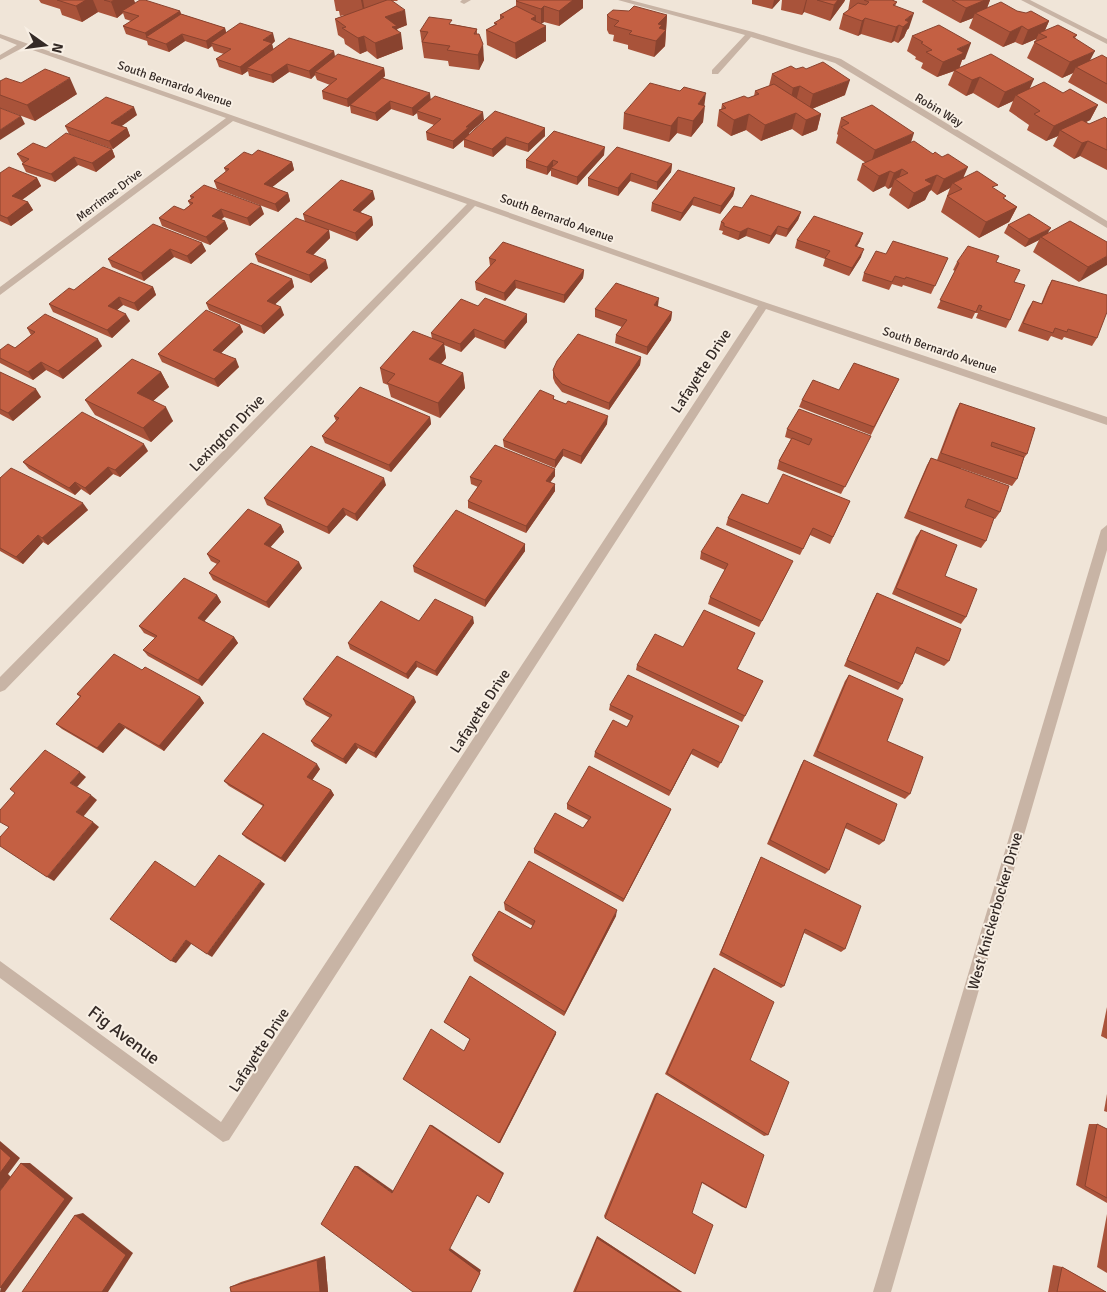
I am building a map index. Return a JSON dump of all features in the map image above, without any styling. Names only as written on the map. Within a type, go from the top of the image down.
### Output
[{"type":"street","name":"Robin Way","points":[[622,0],[750,34],[838,61],[1107,226]]},
{"type":"street","points":[[1025,0],[1107,42]]},
{"type":"street","points":[[715,72],[750,34]]},
{"type":"street","name":"South Bernardo Avenue","points":[[0,36],[764,305],[1107,421]]},
{"type":"street","points":[[0,58],[24,44]]},
{"type":"street","name":"Merrimac Drive","points":[[0,292],[232,118]]},
{"type":"street","name":"Lexington Drive","points":[[0,686],[474,202]]},
{"type":"street","name":"Lafayette Drive","points":[[223,1134],[764,305]]},
{"type":"street","name":"West Knickerbocker Drive","points":[[882,1292],[1107,530]]},
{"type":"street","name":"Fig Avenue","points":[[0,969],[223,1134]]},
{"type":"building","points":[[57,0],[86,0],[76,6]]},
{"type":"building","points":[[140,0],[180,11],[145,33],[123,26],[139,16],[122,11]]},
{"type":"building","points":[[391,0],[405,10],[385,17],[397,26],[392,27],[401,33],[375,43],[364,36],[358,38],[342,28],[346,27],[335,19]]},
{"type":"building","points":[[517,0],[573,0],[559,11],[544,6],[541,9]]},
{"type":"building","points":[[817,0],[838,0],[834,5]]},
{"type":"building","points":[[864,0],[892,0],[897,2],[893,5],[914,13],[905,20],[909,22],[903,27],[899,25],[896,27],[865,18],[862,21],[843,14],[858,3],[866,5],[869,2]]},
{"type":"building","points":[[952,0],[985,0],[966,8]]},
{"type":"building","points":[[1001,2],[1017,11],[1026,13],[1031,11],[1049,21],[1028,30],[1022,26],[1010,32],[975,13]]},
{"type":"building","points":[[516,6],[536,16],[531,19],[546,26],[515,43],[486,30],[497,24],[494,23],[504,17],[500,15]]},
{"type":"building","points":[[634,6],[667,15],[658,24],[662,25],[659,28],[666,30],[656,41],[629,34],[632,31],[614,26],[619,21],[607,15],[613,10],[629,11]]},
{"type":"building","points":[[181,14],[225,28],[206,41],[182,34],[166,44],[146,37]]},
{"type":"building","points":[[429,17],[452,20],[449,24],[477,29],[474,34],[479,34],[483,44],[478,55],[447,50],[450,46],[422,42],[428,32],[420,31]]},
{"type":"building","points":[[240,23],[273,33],[263,40],[272,43],[240,67],[216,59],[231,49],[211,43]]},
{"type":"building","points":[[939,25],[971,43],[957,49],[964,53],[943,62],[926,52],[932,50],[912,36]]},
{"type":"building","points":[[1058,25],[1077,35],[1073,37],[1095,51],[1070,62],[1034,42],[1047,37],[1039,33]]},
{"type":"building","points":[[289,38],[334,51],[309,71],[287,64],[271,75],[247,68]]},
{"type":"building","points":[[338,54],[384,68],[347,99],[322,91],[337,79],[315,72]]},
{"type":"building","points":[[991,54],[1034,79],[1005,92],[980,77],[972,80],[954,70]]},
{"type":"building","points":[[1102,55],[1107,58],[1107,84],[1076,67]]},
{"type":"building","points":[[823,62],[850,80],[813,94],[800,86],[793,88],[772,74],[791,66],[796,69],[803,67],[806,69]]},
{"type":"building","points":[[45,69],[70,78],[27,105],[0,95],[0,81],[6,78],[21,83]]},
{"type":"building","points":[[382,78],[430,93],[412,108],[390,101],[375,113],[350,105]]},
{"type":"building","points":[[1044,82],[1063,93],[1070,89],[1098,105],[1054,126],[1034,114],[1040,111],[1016,95]]},
{"type":"building","points":[[650,83],[680,91],[684,87],[706,93],[698,104],[705,106],[693,121],[678,117],[671,126],[624,113]]},
{"type":"building","points":[[774,84],[821,114],[806,120],[796,113],[765,125],[749,114],[734,120],[719,110],[726,108],[722,104],[744,96],[748,98],[759,94],[755,91]]},
{"type":"building","points":[[435,96],[483,112],[453,141],[426,132],[441,119],[417,111]]},
{"type":"building","points":[[106,97],[134,107],[111,123],[127,128],[109,141],[65,126]]},
{"type":"building","points":[[872,105],[914,133],[875,150],[841,127],[849,123],[841,118]]},
{"type":"building","points":[[0,108],[21,116],[0,130]]},
{"type":"building","points":[[495,111],[545,128],[528,144],[506,137],[492,149],[464,139]]},
{"type":"building","points":[[1105,117],[1107,119],[1107,150],[1088,141],[1082,143],[1060,130],[1082,120],[1089,124]]},
{"type":"building","points":[[554,131],[605,147],[577,177],[551,168],[558,162],[553,160],[547,167],[526,160]]},
{"type":"building","points":[[66,133],[112,149],[92,163],[74,157],[51,174],[22,164],[29,159],[17,154],[33,143],[46,148]]},
{"type":"building","points":[[914,141],[933,154],[935,152],[942,157],[948,154],[968,167],[944,179],[937,175],[925,180],[932,184],[914,193],[895,179],[908,173],[902,169],[894,173],[890,171],[879,176],[862,164]]},
{"type":"building","points":[[617,147],[672,164],[657,182],[631,173],[618,188],[588,178]]},
{"type":"building","points":[[258,150],[292,162],[264,184],[288,193],[275,204],[214,181],[229,169],[224,168],[244,152],[252,155]]},
{"type":"building","points":[[9,167],[37,178],[12,196],[28,202],[7,218],[0,215],[0,173]]},
{"type":"building","points":[[678,170],[735,188],[721,206],[694,197],[682,213],[652,203]]},
{"type":"building","points":[[977,171],[998,185],[992,187],[1006,196],[1003,198],[1017,207],[986,222],[947,196],[962,189],[953,183]]},
{"type":"building","points":[[341,180],[373,191],[353,210],[372,217],[355,233],[303,214]]},
{"type":"building","points":[[204,185],[261,206],[247,218],[221,209],[212,216],[225,221],[206,237],[159,218],[174,206],[184,210],[193,203],[188,201],[194,197],[190,196]]},
{"type":"building","points":[[751,195],[801,212],[788,229],[778,226],[771,236],[748,228],[740,232],[724,226],[724,223],[721,222],[734,206],[742,208]]},
{"type":"building","points":[[1029,214],[1051,228],[1029,239],[1008,225]]},
{"type":"building","points":[[814,216],[863,233],[855,246],[864,249],[852,268],[825,258],[830,251],[797,240]]},
{"type":"building","points":[[296,218],[329,230],[306,252],[326,260],[309,275],[255,254]]},
{"type":"building","points":[[1070,221],[1107,242],[1107,256],[1088,267],[1041,237]]},
{"type":"building","points":[[153,224],[202,243],[187,256],[170,249],[141,273],[108,259]]},
{"type":"building","points":[[893,241],[948,258],[935,286],[906,277],[905,279],[895,276],[892,282],[864,273],[876,251],[886,254]]},
{"type":"building","points":[[503,242],[584,270],[564,295],[515,280],[504,293],[475,282],[496,260],[489,258]]},
{"type":"building","points":[[968,246],[999,256],[996,262],[1020,270],[1014,282],[1025,285],[1010,320],[980,310],[982,306],[979,305],[976,312],[940,300],[959,263],[957,262]]},
{"type":"building","points":[[251,263],[292,279],[267,301],[281,307],[261,326],[206,303]]},
{"type":"building","points":[[103,267],[153,287],[134,303],[119,297],[108,306],[126,314],[107,330],[49,304],[69,288],[74,290]]},
{"type":"building","points":[[1052,280],[1107,295],[1107,312],[1097,338],[1068,329],[1067,332],[1055,328],[1053,333],[1023,323],[1033,301],[1042,304]]},
{"type":"building","points":[[616,283],[659,298],[654,305],[672,312],[647,347],[616,335],[627,320],[595,309]]},
{"type":"building","points":[[485,298],[527,314],[504,341],[474,329],[460,344],[431,333],[461,299],[478,306]]},
{"type":"building","points":[[206,310],[240,325],[213,350],[236,359],[214,379],[158,354]]},
{"type":"building","points":[[45,314],[98,339],[58,371],[41,362],[28,372],[0,358],[0,350],[8,344],[15,348],[35,332],[27,328]]},
{"type":"building","points":[[413,331],[444,343],[429,359],[463,373],[438,403],[387,383],[395,374],[380,368]]},
{"type":"building","points":[[578,334],[641,357],[609,403],[562,384],[555,376],[553,370],[557,361]]},
{"type":"building","points":[[132,359],[161,372],[137,393],[166,407],[143,428],[85,400]]},
{"type":"building","points":[[854,363],[899,379],[874,427],[802,400],[813,380],[839,390]]},
{"type":"building","points":[[0,372],[36,389],[8,413],[0,409]]},
{"type":"building","points":[[360,387],[430,417],[389,465],[322,436],[339,418],[334,416]]},
{"type":"building","points":[[540,390],[554,396],[553,399],[566,404],[568,401],[608,416],[581,456],[563,449],[555,460],[503,440]]},
{"type":"building","points":[[960,403],[1035,428],[1027,454],[992,442],[991,446],[1024,457],[1017,479],[941,453]]},
{"type":"building","points":[[799,409],[871,436],[845,487],[779,461],[792,438],[809,445],[812,439],[787,429]]},
{"type":"building","points":[[82,412],[144,444],[115,470],[108,467],[85,488],[75,482],[69,488],[23,462]]},
{"type":"building","points":[[495,445],[555,469],[546,481],[555,484],[526,526],[468,501],[482,481],[470,477]]},
{"type":"building","points":[[311,446],[384,478],[355,514],[343,508],[327,527],[264,498]]},
{"type":"building","points":[[931,458],[1009,486],[1000,512],[968,499],[965,507],[994,518],[986,541],[908,511]]},
{"type":"building","points":[[11,468],[83,503],[42,538],[38,535],[16,557],[0,548],[0,478]]},
{"type":"building","points":[[783,474],[850,501],[833,537],[813,528],[803,549],[728,518],[742,494],[768,504]]},
{"type":"building","points":[[248,509],[281,525],[264,544],[299,562],[266,602],[209,573],[220,561],[207,554]]},
{"type":"building","points":[[456,510],[525,544],[485,600],[413,566]]},
{"type":"building","points":[[717,527],[793,561],[762,621],[710,597],[728,564],[701,552]]},
{"type":"building","points":[[921,530],[957,545],[945,576],[977,589],[966,617],[896,588]]},
{"type":"building","points":[[184,578],[217,595],[198,618],[234,637],[198,680],[143,650],[157,636],[139,626]]},
{"type":"building","points":[[877,593],[961,629],[949,661],[917,647],[902,684],[847,660]]},
{"type":"building","points":[[435,599],[473,617],[435,671],[416,661],[406,674],[348,643],[381,601],[419,621]]},
{"type":"building","points":[[704,610],[755,633],[737,669],[763,681],[745,716],[637,665],[655,634],[683,647]]},
{"type":"building","points":[[114,654],[142,670],[145,667],[200,697],[159,746],[119,723],[97,748],[56,724],[81,696],[77,694]]},
{"type":"building","points":[[337,656],[414,697],[374,753],[355,743],[343,759],[311,741],[332,715],[303,699]]},
{"type":"building","points":[[628,675],[739,726],[721,763],[693,749],[671,791],[595,752],[613,720],[627,727],[633,716],[610,705]]},
{"type":"building","points":[[849,675],[903,699],[887,741],[923,757],[910,794],[817,751]]},
{"type":"building","points":[[263,733],[317,764],[307,777],[331,790],[281,858],[242,834],[264,805],[224,781]]},
{"type":"building","points":[[45,750],[80,772],[70,783],[91,795],[76,812],[93,822],[47,877],[0,846],[0,837],[9,827],[0,822],[0,810],[15,793],[10,789]]},
{"type":"building","points":[[804,760],[897,804],[884,841],[847,823],[829,870],[770,840]]},
{"type":"building","points":[[589,766],[671,809],[624,899],[534,849],[555,813],[583,828],[591,817],[567,804]]},
{"type":"building","points":[[219,855],[261,881],[207,954],[186,940],[171,961],[110,919],[155,861],[195,887]]},
{"type":"building","points":[[761,857],[861,906],[845,949],[805,929],[784,986],[721,952]]},
{"type":"building","points":[[529,861],[617,910],[565,1012],[472,955],[499,911],[531,929],[535,921],[504,903]]},
{"type":"building","points":[[714,968],[774,1002],[750,1060],[789,1082],[768,1135],[667,1073]]},
{"type":"building","points":[[470,976],[556,1032],[499,1143],[403,1079],[431,1029],[464,1051],[470,1039],[444,1022]]},
{"type":"building","points":[[657,1093],[764,1155],[746,1208],[702,1182],[692,1213],[713,1225],[695,1274],[605,1218]]},
{"type":"building","points":[[1097,1124],[1107,1129],[1107,1198],[1085,1186]]},
{"type":"building","points":[[430,1125],[503,1174],[489,1203],[477,1195],[449,1250],[480,1273],[471,1292],[413,1292],[321,1224],[355,1166],[392,1193]]},
{"type":"building","points":[[0,1148],[11,1158],[0,1173]]},
{"type":"building","points":[[21,1163],[65,1199],[0,1288],[0,1191]]},
{"type":"building","points":[[75,1215],[126,1255],[102,1292],[22,1292]]},
{"type":"building","points":[[597,1238],[680,1292],[575,1292]]},
{"type":"building","points":[[317,1260],[320,1292],[231,1292],[230,1287]]},
{"type":"building","points":[[1062,1267],[1106,1292],[1057,1292]]}]
